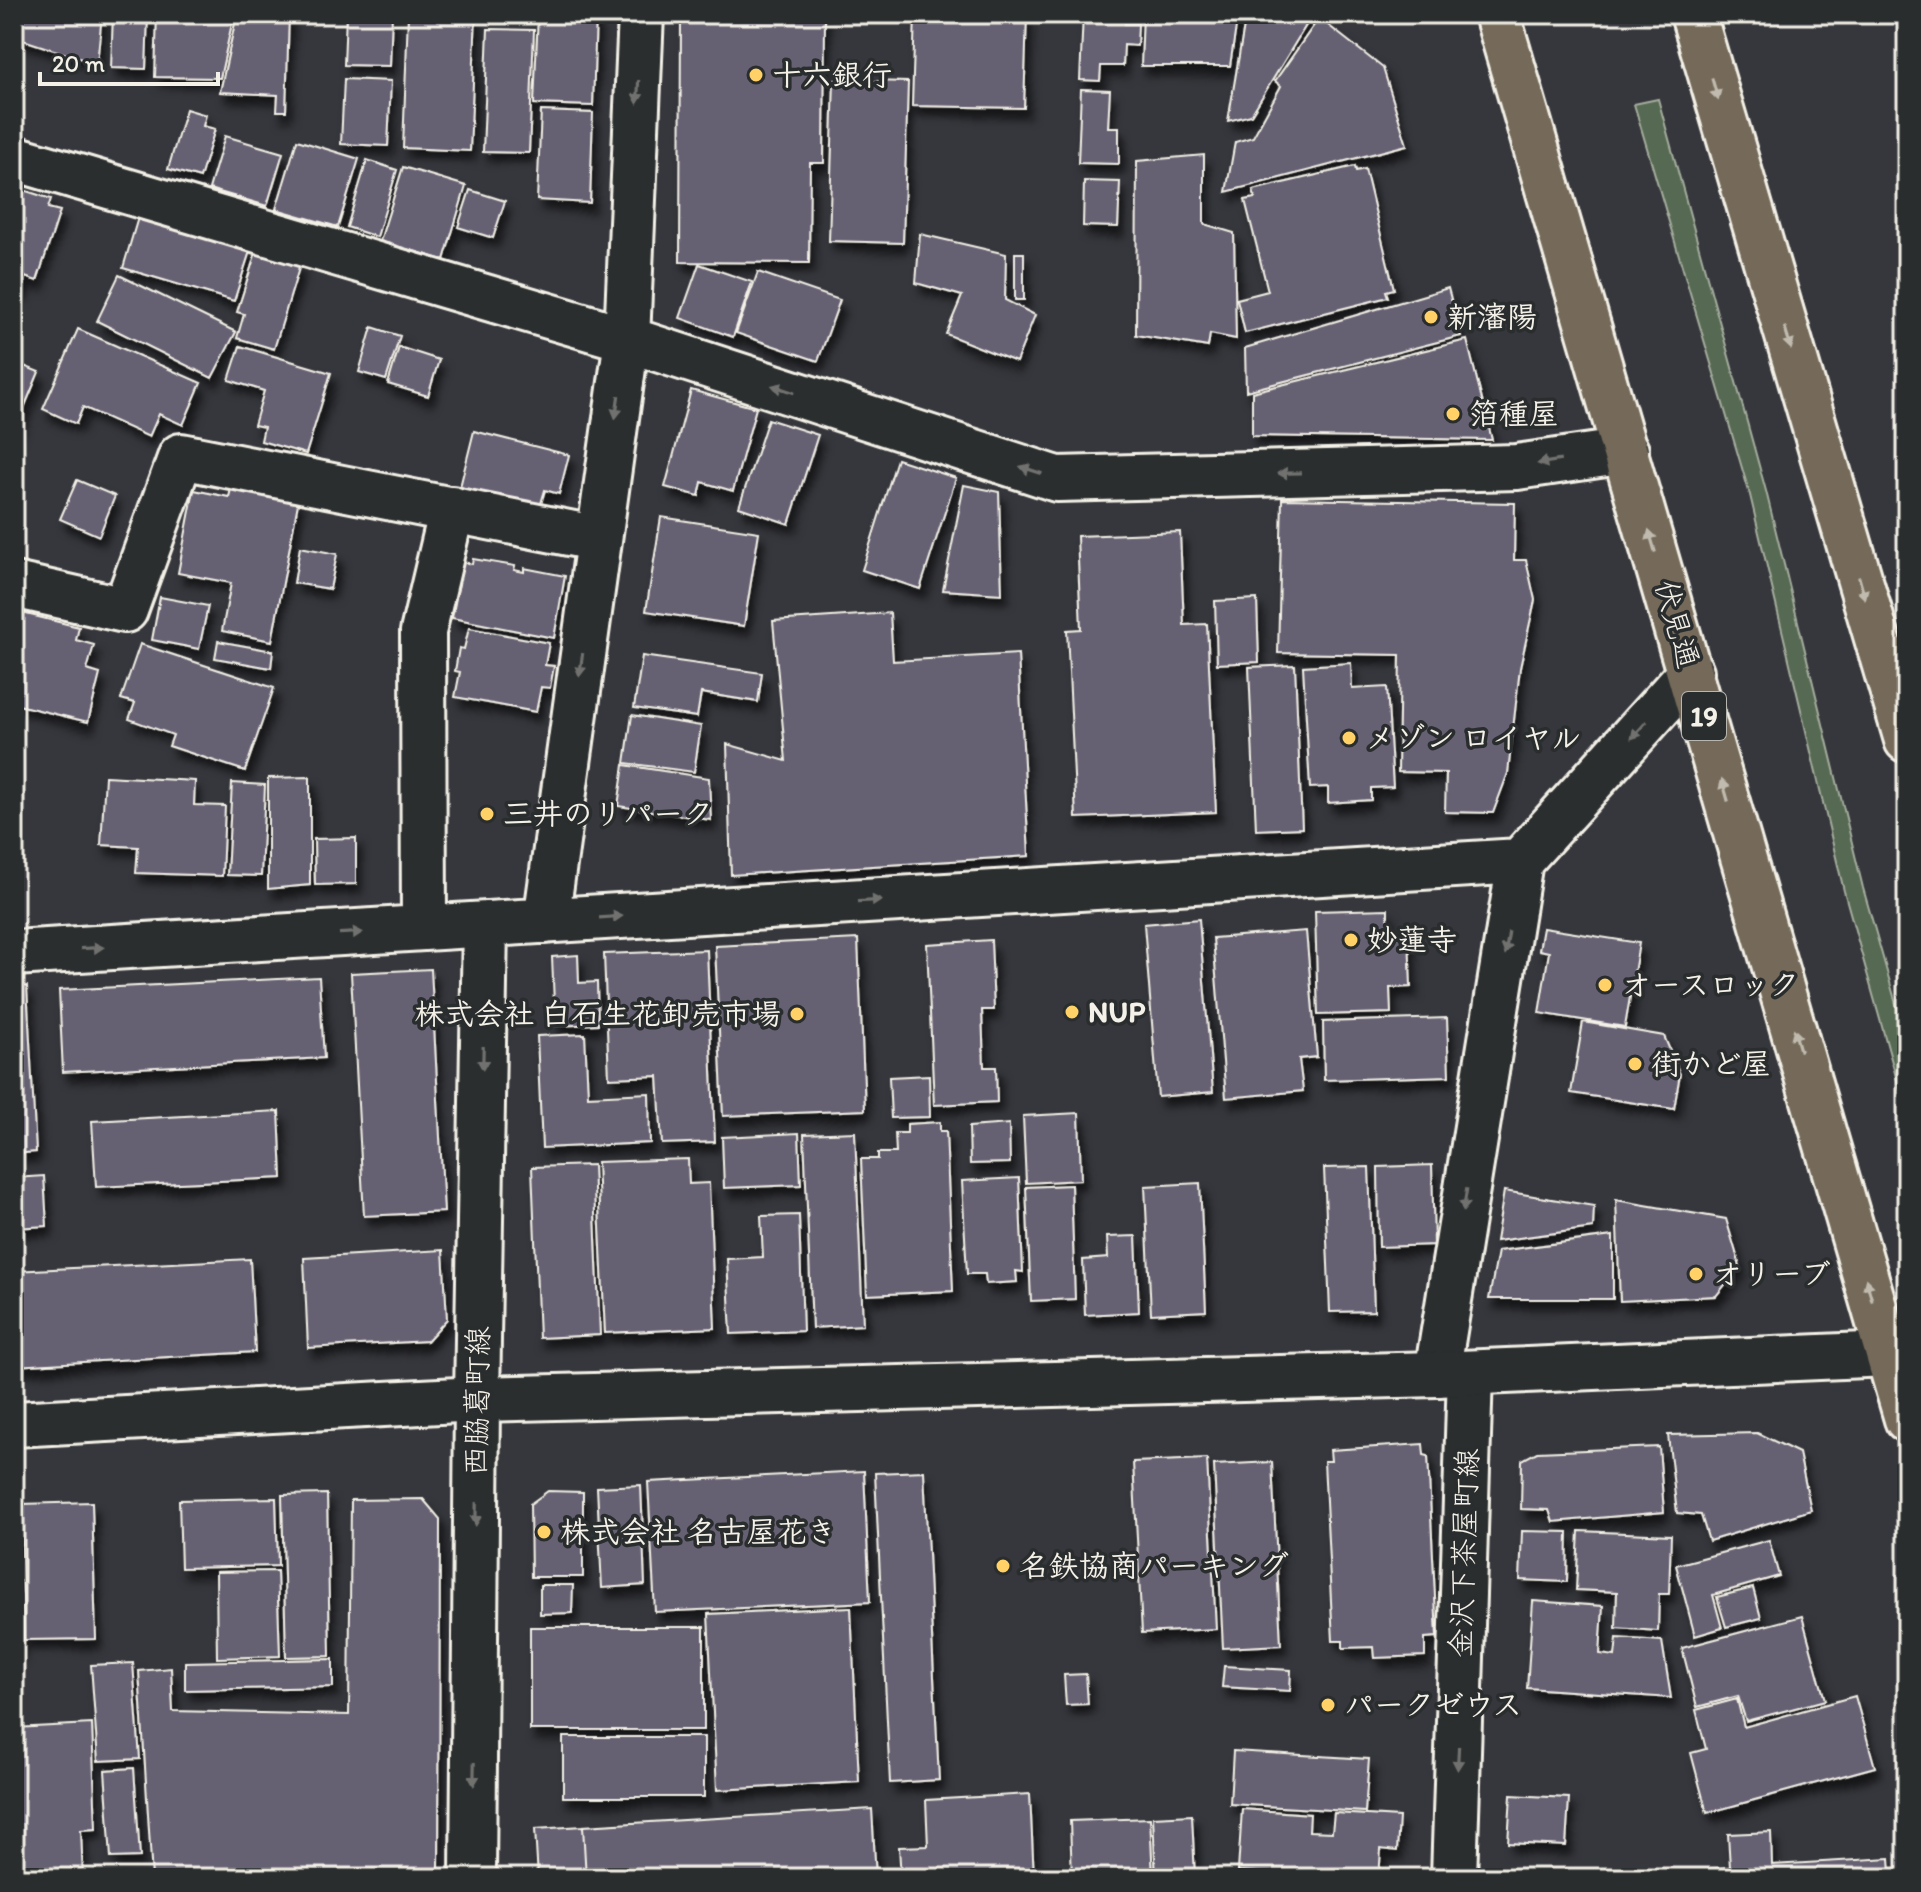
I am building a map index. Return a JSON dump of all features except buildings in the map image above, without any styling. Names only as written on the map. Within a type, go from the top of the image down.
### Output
[{"type":"highway","name":"伏見通","points":[[1497,14],[1907,1419]]},
{"type":"highway","points":[[1693,14],[1907,740]]},
{"type":"street","points":[[546,921],[627,339],[641,14]]},
{"type":"street","points":[[14,158],[627,339],[1057,479],[1517,467],[1626,451]]},
{"type":"street","points":[[14,585],[125,610],[181,456],[599,539]]},
{"type":"street","points":[[424,928],[423,632],[452,509]]},
{"type":"street","points":[[14,953],[1520,861],[1691,672]]},
{"type":"street","name":"金沢下茶屋町線","points":[[1454,1878],[1453,1373],[1520,861]]},
{"type":"street","name":"西脇葛町線","points":[[473,1878],[485,924]]},
{"type":"street","points":[[14,1424],[477,1399],[1453,1373],[1888,1354]]},
{"type":"green space","points":[[1658,99],[1766,491],[1863,888],[1907,1042],[1907,1116],[1844,891],[1750,495],[1634,104]]},
{"type":"place","name":"十六銀行","points":[[756,75]]},
{"type":"place","name":"新瀋陽","points":[[1431,317]]},
{"type":"place","name":"箔種屋","points":[[1453,414]]},
{"type":"place","name":"メゾン ロイヤル","points":[[1349,738]]},
{"type":"place","name":"三井のリパーク","points":[[487,814]]},
{"type":"place","name":"妙蓮寺","points":[[1351,940]]},
{"type":"place","name":"オースロック","points":[[1605,985]]},
{"type":"place","name":"NUP","points":[[1072,1012]]},
{"type":"place","name":"株式会社 白石生花卸売市場","points":[[797,1014]]},
{"type":"place","name":"街かど屋","points":[[1635,1064]]},
{"type":"place","name":"オリーブ","points":[[1696,1274]]},
{"type":"place","name":"株式会社 名古屋花き","points":[[544,1532]]},
{"type":"place","name":"名鉄協商パーキング","points":[[1003,1566]]},
{"type":"place","name":"パークゼウス","points":[[1328,1705]]}]
